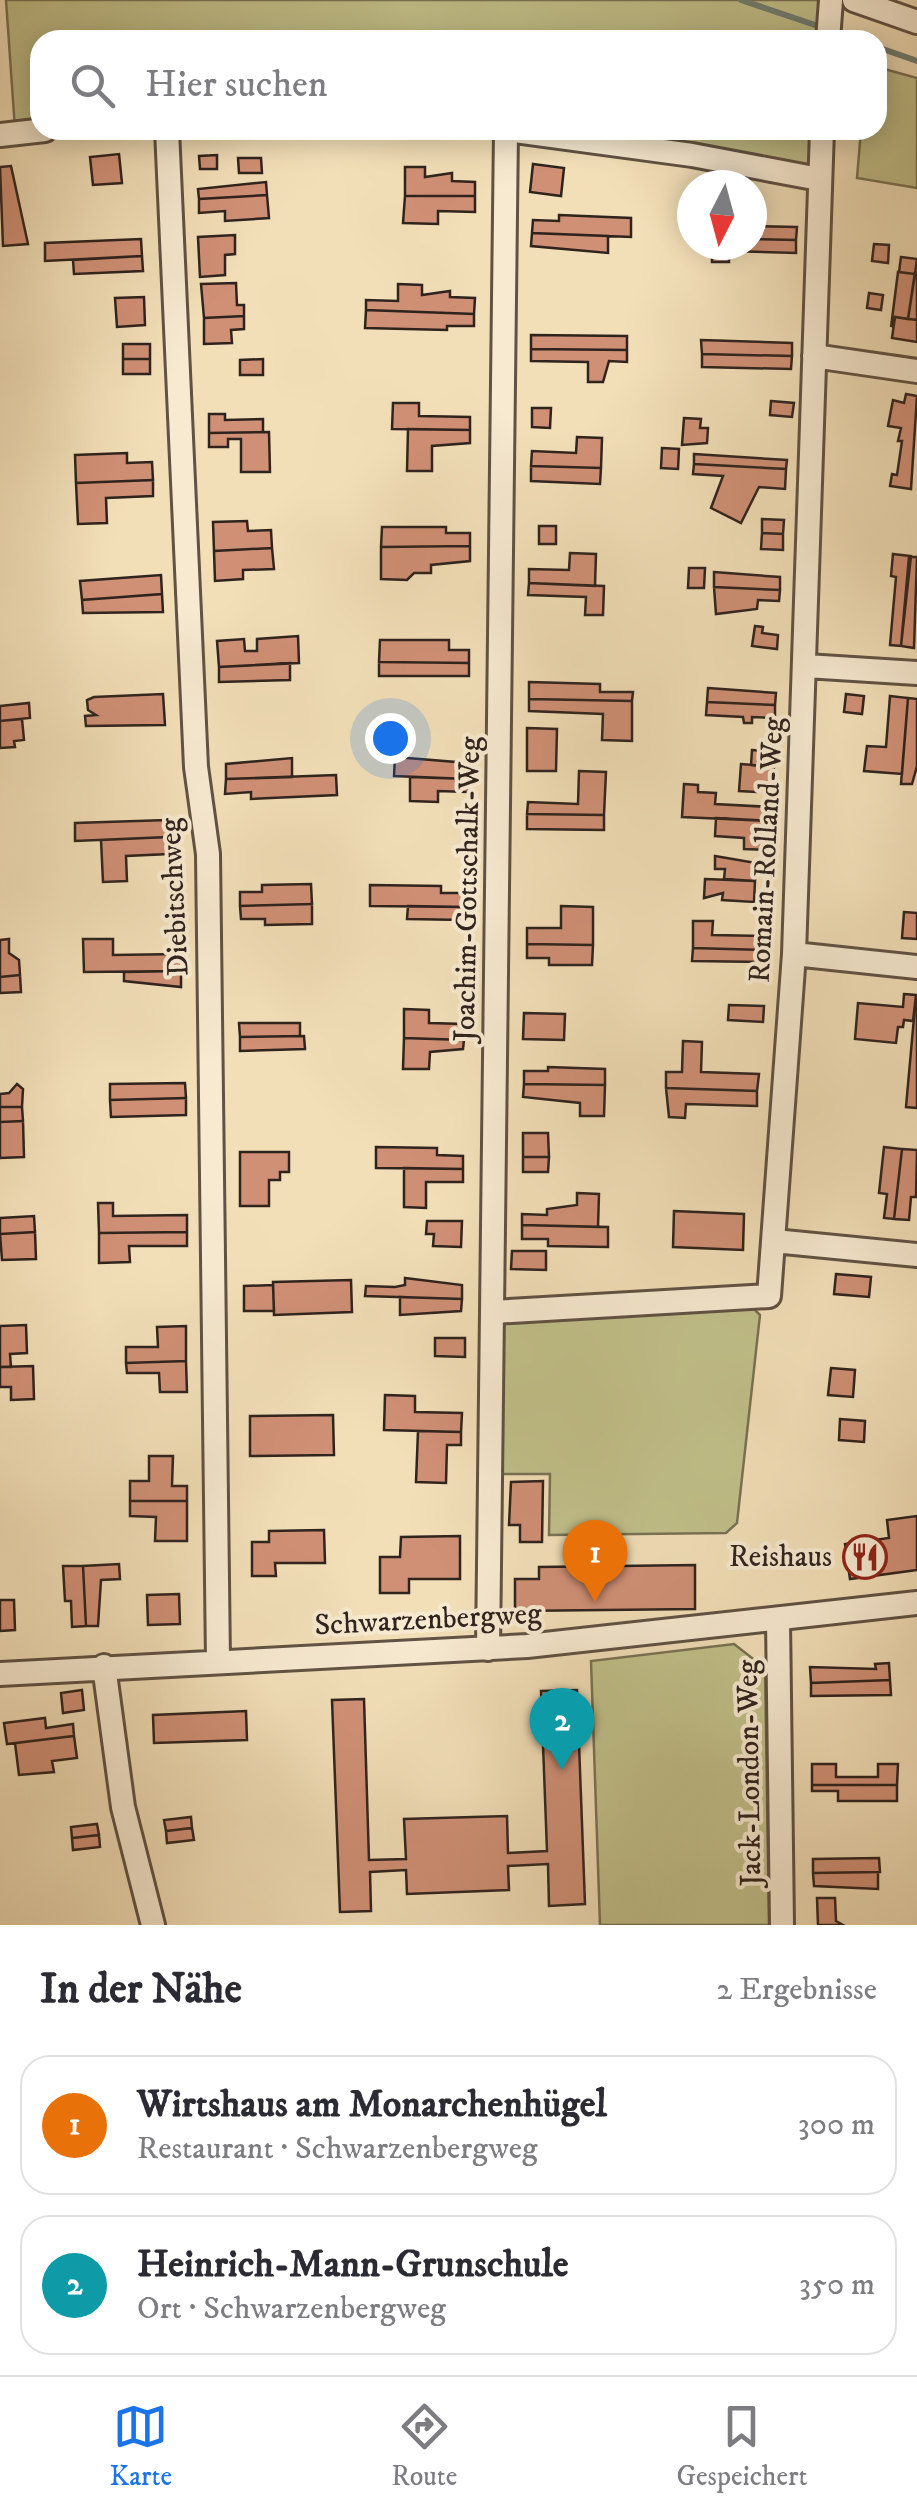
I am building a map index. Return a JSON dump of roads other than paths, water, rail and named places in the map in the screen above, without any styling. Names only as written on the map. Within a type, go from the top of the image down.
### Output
[{"type":"street","points":[[829,30],[831,0]]},
{"type":"street","points":[[854,0],[917,22]]},
{"type":"street","points":[[0,136],[30,132]]},
{"type":"street","name":"Diebitschweg","points":[[167,140],[196,767],[208,854],[218,1661]]},
{"type":"street","name":"Joachim-Gottschalk-Weg","points":[[488,1649],[507,140]]},
{"type":"street","points":[[581,140],[692,155],[819,179]]},
{"type":"street","name":"Romain-Rolland-Weg","points":[[493,1312],[769,1296],[794,954],[821,140]]},
{"type":"street","points":[[814,356],[917,371]]},
{"type":"street","points":[[806,666],[917,673]]},
{"type":"street","points":[[794,954],[917,967]]},
{"type":"street","points":[[774,1241],[917,1255]]},
{"type":"street","name":"Schwarzenbergweg","points":[[0,1674],[488,1649],[917,1603]]},
{"type":"street","name":"Jack-London-Weg","points":[[778,1620],[782,1925]]},
{"type":"street","points":[[104,1666],[123,1806],[152,1925]]},
{"type":"waterway","points":[[741,0],[818,26]]},
{"type":"waterway","points":[[887,50],[917,61]]},
{"type":"place","name":"Reishaus","points":[[865,1557]]},
{"type":"place","name":"Wirtshaus am Monarchenhügel","points":[[595,1602]]},
{"type":"place","name":"Heinrich-Mann-Grunschule","points":[[562,1770]]}]
